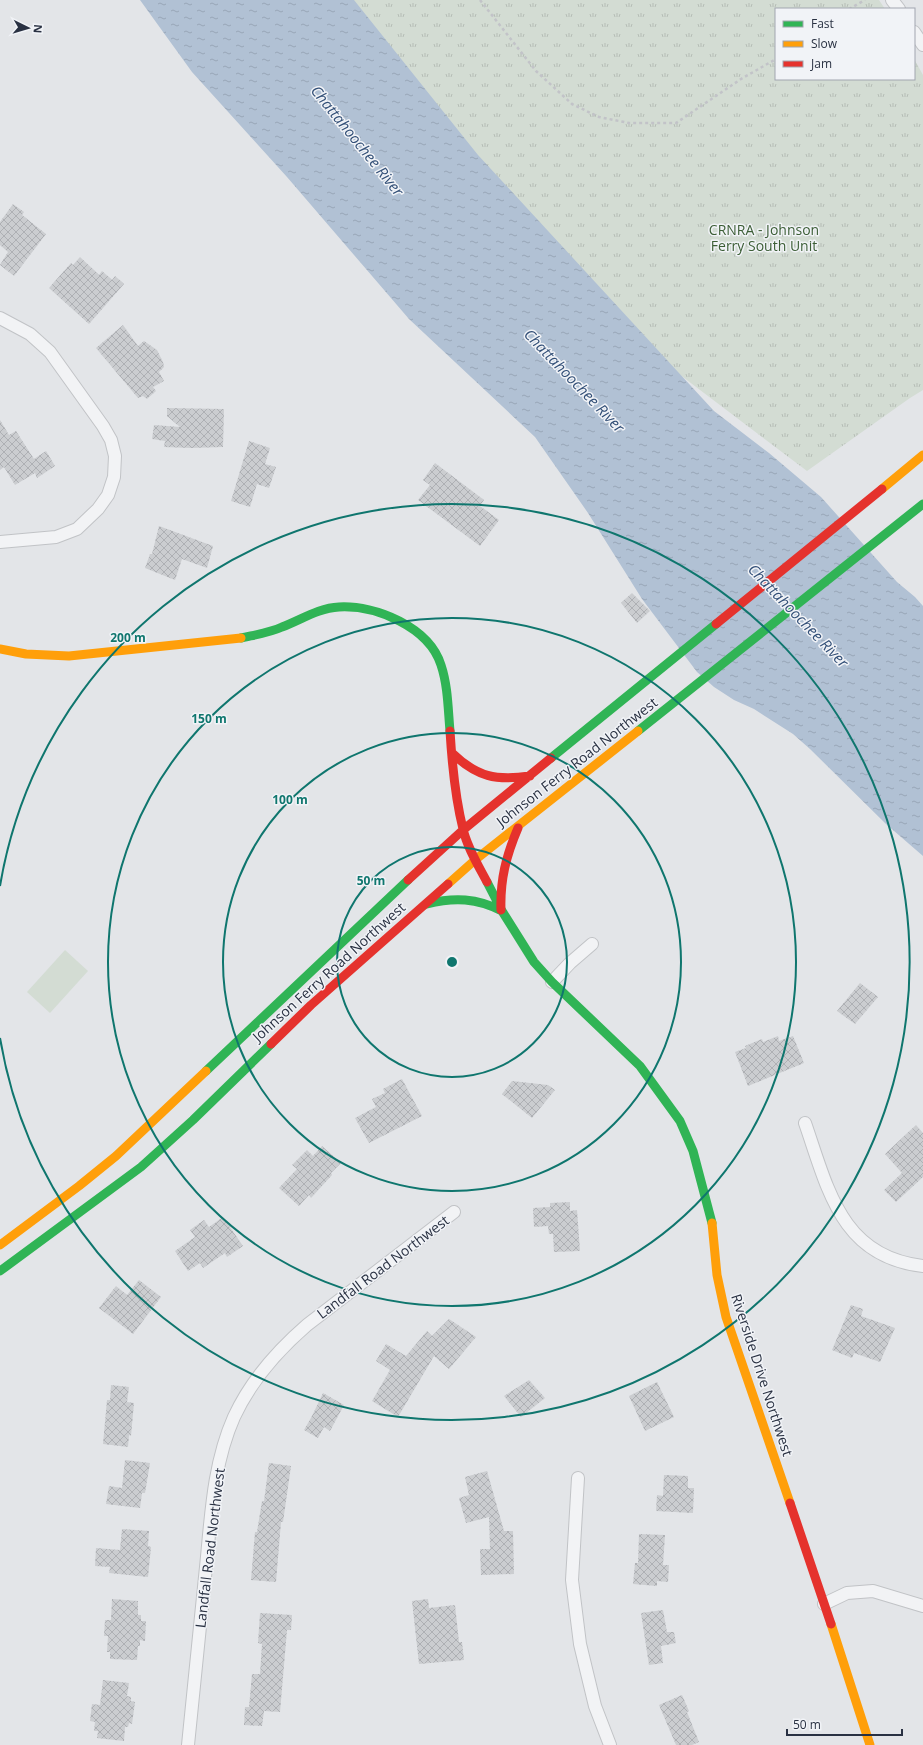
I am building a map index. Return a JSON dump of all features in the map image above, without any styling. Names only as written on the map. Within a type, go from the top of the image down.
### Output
[{"type":"main road","name":"Johnson Ferry Road Northwest","points":[[0,1245],[79,1186],[116,1156],[398,889],[463,830],[923,455]]},
{"type":"main road","name":"Johnson Ferry Road Northwest","points":[[0,1271],[141,1167],[193,1120],[311,1005],[424,904],[476,860],[923,504]]},
{"type":"main road","name":"Riverside Drive Northwest","points":[[0,649],[26,654],[69,656],[236,639],[280,628],[315,612],[340,607],[363,609],[387,615],[408,625],[419,633],[436,652],[441,664],[446,686],[454,784],[463,830],[476,860],[502,910],[534,962],[552,982],[640,1066],[680,1121],[693,1151],[711,1216],[717,1275],[726,1317],[824,1604],[870,1745]]},
{"type":"main road","points":[[452,753],[462,764],[482,775],[508,778],[530,776]]},
{"type":"main road","points":[[502,910],[500,894],[503,867],[520,825]]},
{"type":"main road","points":[[424,904],[451,899],[468,899],[488,903],[502,910]]},
{"type":"street","points":[[892,0],[898,8]]},
{"type":"street","points":[[915,33],[923,45]]},
{"type":"street","points":[[0,318],[30,334],[50,352],[103,426],[111,440],[114,456],[114,477],[108,495],[98,510],[77,529],[56,538],[0,542]]},
{"type":"street","points":[[552,982],[570,963],[592,944]]},
{"type":"street","points":[[805,1123],[831,1199],[842,1219],[853,1233],[874,1250],[892,1259],[912,1265],[923,1266]]},
{"type":"street","name":"Landfall Road Northwest","points":[[188,1745],[214,1489],[225,1440],[234,1416],[265,1366],[285,1344],[307,1325],[454,1212]]},
{"type":"street","points":[[578,1478],[572,1580],[580,1644],[595,1706],[610,1745]]},
{"type":"street","points":[[824,1604],[847,1593],[873,1591],[923,1606]]},
{"type":"path","points":[[480,0],[536,71],[572,104],[599,117],[629,123],[676,124],[741,80],[775,60]]},
{"type":"path","points":[[851,8],[865,0]]},
{"type":"green space","name":"CRNRA - Johnson Ferry South Unit","points":[[323,0],[879,0],[884,8],[775,8],[775,80],[915,80],[915,61],[923,75],[923,390],[807,471],[613,324]]},
{"type":"green space","points":[[65,950],[88,971],[50,1013],[27,992]]},
{"type":"water","name":"Chattahoochee River","points":[[140,0],[354,0],[478,155],[714,411],[769,453],[821,497],[897,582],[915,597],[923,606],[923,856],[886,824],[793,734],[754,709],[734,700],[714,687],[697,672],[642,599],[588,513],[535,437],[409,319],[287,177],[192,72]]},
{"type":"building","points":[[13,204],[24,212],[22,215],[46,234],[14,276],[0,265],[8,252],[0,245],[0,222]]},
{"type":"building","points":[[80,257],[99,275],[102,271],[112,280],[115,276],[124,284],[89,324],[49,288],[71,263],[73,265]]},
{"type":"building","points":[[123,325],[138,346],[144,341],[157,350],[163,362],[164,367],[159,372],[164,381],[153,387],[156,391],[147,399],[143,396],[138,398],[96,348]]},
{"type":"building","points":[[167,408],[224,409],[223,447],[164,447],[165,441],[152,439],[154,425],[180,427],[167,416]]},
{"type":"building","points":[[0,420],[9,435],[16,431],[34,459],[46,451],[55,466],[37,478],[35,473],[15,485],[4,467],[0,470]]},
{"type":"building","points":[[249,441],[270,448],[265,464],[276,467],[269,488],[257,484],[250,507],[231,501]]},
{"type":"building","points":[[435,463],[484,500],[480,506],[499,520],[480,546],[418,500],[430,485],[423,480]]},
{"type":"building","points":[[159,526],[213,546],[207,568],[182,559],[175,580],[145,568],[150,554],[152,554]]},
{"type":"building","points":[[632,593],[650,611],[637,623],[621,603]]},
{"type":"building","points":[[860,983],[878,997],[855,1024],[837,1011]]},
{"type":"building","points":[[778,1036],[779,1041],[793,1036],[804,1063],[748,1086],[735,1052],[762,1039],[763,1042]]},
{"type":"building","points":[[402,1079],[422,1116],[369,1143],[355,1118],[376,1107],[372,1099],[385,1093],[383,1089]]},
{"type":"building","points":[[512,1081],[548,1085],[555,1090],[532,1118],[502,1094]]},
{"type":"building","points":[[916,1125],[923,1133],[923,1177],[896,1202],[884,1190],[902,1173],[885,1154]]},
{"type":"building","points":[[322,1146],[341,1163],[311,1198],[309,1195],[299,1206],[279,1188],[297,1169],[292,1165],[307,1150],[313,1156]]},
{"type":"building","points":[[570,1202],[570,1211],[577,1210],[580,1251],[554,1252],[553,1234],[549,1234],[548,1226],[534,1227],[533,1208],[550,1207],[550,1203]]},
{"type":"building","points":[[223,1217],[243,1246],[227,1257],[225,1253],[203,1268],[200,1263],[188,1271],[175,1251],[195,1237],[190,1230],[204,1220],[209,1227]]},
{"type":"building","points":[[139,1280],[161,1297],[133,1334],[99,1308],[116,1286],[127,1295]]},
{"type":"building","points":[[851,1305],[863,1309],[861,1316],[895,1328],[880,1362],[854,1353],[852,1358],[832,1350]]},
{"type":"building","points":[[449,1319],[476,1337],[449,1369],[434,1356],[398,1417],[372,1401],[390,1370],[376,1361],[386,1344],[406,1356],[427,1331],[432,1336]]},
{"type":"building","points":[[529,1380],[545,1398],[521,1417],[504,1396]]},
{"type":"building","points":[[657,1382],[674,1417],[645,1431],[629,1396]]},
{"type":"building","points":[[111,1385],[129,1387],[127,1402],[134,1403],[131,1436],[129,1435],[128,1447],[103,1444],[107,1400],[110,1400]]},
{"type":"building","points":[[323,1393],[344,1405],[330,1431],[324,1427],[318,1438],[304,1430]]},
{"type":"building","points":[[125,1460],[150,1463],[145,1493],[142,1493],[140,1508],[106,1504],[109,1486],[122,1488]]},
{"type":"building","points":[[269,1463],[291,1466],[283,1522],[281,1522],[276,1582],[251,1580],[255,1532],[257,1532],[262,1501],[264,1501]]},
{"type":"building","points":[[487,1471],[504,1531],[513,1531],[514,1574],[481,1575],[480,1549],[490,1549],[489,1517],[466,1523],[459,1498],[469,1495],[465,1477]]},
{"type":"building","points":[[664,1475],[688,1476],[688,1488],[694,1488],[693,1513],[656,1511],[657,1495],[663,1496]]},
{"type":"building","points":[[122,1529],[149,1531],[148,1546],[151,1547],[148,1577],[109,1573],[110,1567],[95,1566],[96,1548],[120,1550]]},
{"type":"building","points":[[639,1534],[665,1535],[663,1565],[669,1565],[668,1582],[657,1581],[657,1586],[633,1584],[635,1563],[638,1563]]},
{"type":"building","points":[[112,1599],[138,1601],[138,1615],[141,1615],[141,1621],[146,1621],[145,1641],[140,1640],[137,1660],[110,1659],[110,1652],[107,1652],[108,1636],[104,1636],[105,1620],[111,1620]]},
{"type":"building","points":[[428,1599],[429,1608],[455,1605],[459,1642],[462,1642],[464,1660],[419,1664],[412,1601]]},
{"type":"building","points":[[663,1610],[667,1632],[674,1632],[676,1643],[661,1646],[663,1663],[649,1665],[641,1613]]},
{"type":"building","points":[[260,1613],[292,1615],[291,1630],[287,1630],[280,1712],[264,1711],[262,1726],[244,1725],[245,1707],[249,1707],[252,1674],[260,1674],[262,1644],[258,1643]]},
{"type":"building","points":[[103,1680],[129,1683],[127,1696],[131,1697],[131,1701],[135,1702],[132,1724],[129,1723],[128,1727],[125,1727],[124,1741],[97,1738],[98,1731],[94,1731],[95,1722],[90,1721],[92,1704],[100,1705]]},
{"type":"building","points":[[682,1695],[699,1742],[692,1745],[676,1745],[659,1705]]},
{"type":"traffic: fast","points":[[638,731],[923,504]]},
{"type":"traffic: fast","points":[[241,638],[272,631],[317,612],[331,608],[354,607],[384,614],[413,629],[435,652],[443,673],[450,731]]},
{"type":"traffic: fast","points":[[551,758],[716,624]]},
{"type":"traffic: fast","points":[[206,1071],[408,880]]},
{"type":"traffic: fast","points":[[487,882],[502,911],[534,962],[552,982],[640,1066],[680,1121],[693,1151],[712,1223]]},
{"type":"traffic: fast","points":[[427,904],[447,900],[465,900],[484,903],[502,911]]},
{"type":"traffic: fast","points":[[0,1271],[141,1167],[193,1120],[271,1044]]},
{"type":"traffic: slow","points":[[882,489],[923,455]]},
{"type":"traffic: slow","points":[[0,649],[26,654],[69,656],[241,638]]},
{"type":"traffic: slow","points":[[448,884],[475,860],[638,731]]},
{"type":"traffic: slow","points":[[0,1245],[79,1186],[116,1156],[206,1071]]},
{"type":"traffic: slow","points":[[712,1223],[717,1275],[726,1317],[790,1503]]},
{"type":"traffic: slow","points":[[831,1624],[870,1745]]},
{"type":"traffic: jam","points":[[716,624],[882,489]]},
{"type":"traffic: jam","points":[[450,731],[454,780],[463,829],[470,849],[487,882]]},
{"type":"traffic: jam","points":[[452,753],[470,767],[488,775],[507,778],[530,776]]},
{"type":"traffic: jam","points":[[408,880],[463,830],[551,758]]},
{"type":"traffic: jam","points":[[501,910],[505,868],[510,848],[518,828]]},
{"type":"traffic: jam","points":[[271,1044],[311,1005],[448,884]]},
{"type":"traffic: jam","points":[[790,1503],[831,1624]]}]
